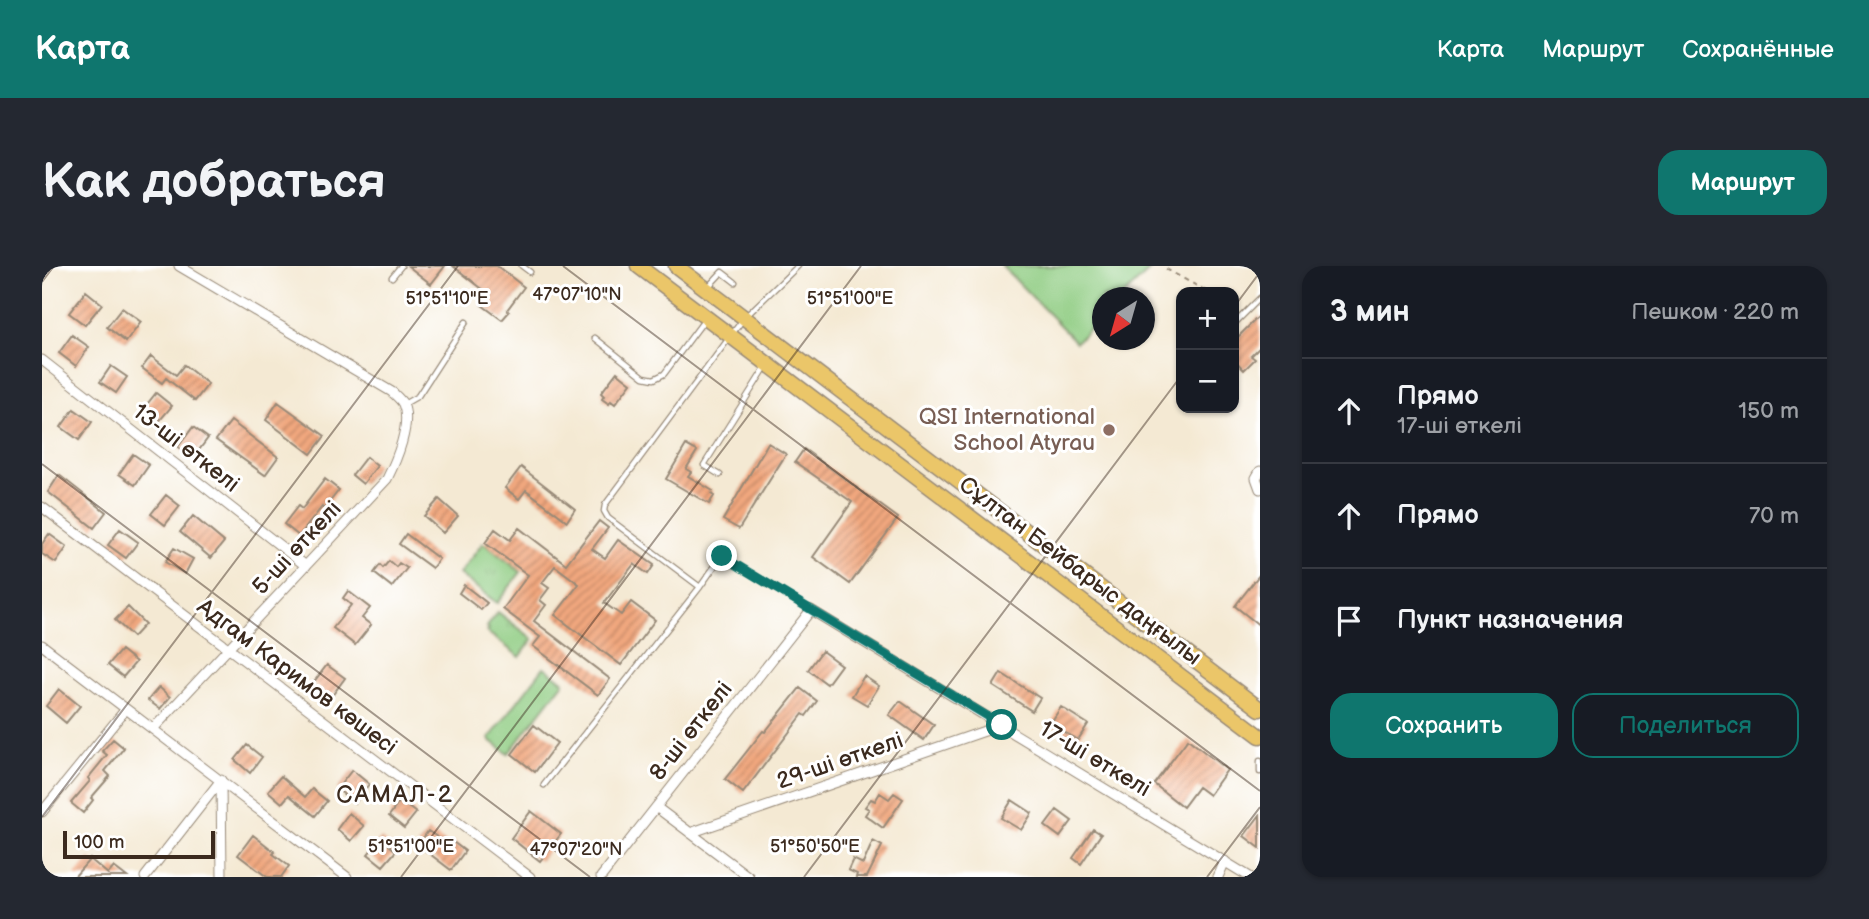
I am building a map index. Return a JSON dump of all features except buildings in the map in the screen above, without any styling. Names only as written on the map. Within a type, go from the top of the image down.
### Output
[{"type":"main road","name":"Сұлтан Бейбарыс даңғылы","points":[[638,266],[1260,736]]},
{"type":"main road","name":"Сұлтан Бейбарыс даңғылы","points":[[676,266],[1260,709]]},
{"type":"street","points":[[179,266],[392,392],[403,405]]},
{"type":"street","name":"13-ші өткелі","points":[[42,360],[306,566]]},
{"type":"street","name":"5-ші өткелі","points":[[153,729],[387,478],[399,456],[404,429],[403,405]]},
{"type":"street","points":[[1260,471],[1256,478],[1260,489]]},
{"type":"street","name":"Адгам Каримов көшесі","points":[[42,507],[530,877]]},
{"type":"street","name":"17-ші өткелі","points":[[811,610],[1250,877]]},
{"type":"street","name":"8-ші өткелі","points":[[601,877],[811,610]]},
{"type":"street","points":[[42,645],[347,877]]},
{"type":"street","points":[[42,812],[126,709]]},
{"type":"street","name":"29-ші өткелі","points":[[690,832],[1002,725]]},
{"type":"street","points":[[145,877],[221,780]]},
{"type":"street","points":[[221,780],[222,877]]},
{"type":"street","points":[[656,807],[749,877]]},
{"type":"street","points":[[1218,877],[1225,861]]},
{"type":"lane","points":[[392,277],[401,266]]},
{"type":"lane","points":[[522,266],[530,272]]},
{"type":"lane","points":[[700,587],[608,517],[604,511],[605,505],[744,318],[799,266]]},
{"type":"lane","points":[[706,289],[722,272],[735,282]]},
{"type":"lane","points":[[1239,319],[1260,298]]},
{"type":"lane","points":[[595,338],[644,377],[654,379],[664,374],[706,318]]},
{"type":"lane","points":[[403,405],[418,397],[466,322]]},
{"type":"lane","points":[[720,475],[704,465],[768,364]]},
{"type":"lane","points":[[544,785],[722,556],[811,610]]},
{"type":"lane","points":[[1260,761],[1260,772]]},
{"type":"path","points":[[1166,269],[1199,287]]},
{"type":"green space","points":[[1002,266],[1154,266],[1132,287],[1092,287],[1092,326],[1076,342]]},
{"type":"green space","points":[[483,543],[521,572],[497,603],[459,574]]},
{"type":"green space","points":[[498,612],[533,639],[520,657],[487,632],[487,627]]},
{"type":"green space","points":[[544,667],[564,682],[508,754],[489,739]]},
{"type":"place","name":"QSI International School Atyrau","points":[[1109,430]]},
{"type":"district","name":"САМАЛ-2","points":[[395,794]]},
{"type":"route","points":[[722,556],[1002,725]]}]
